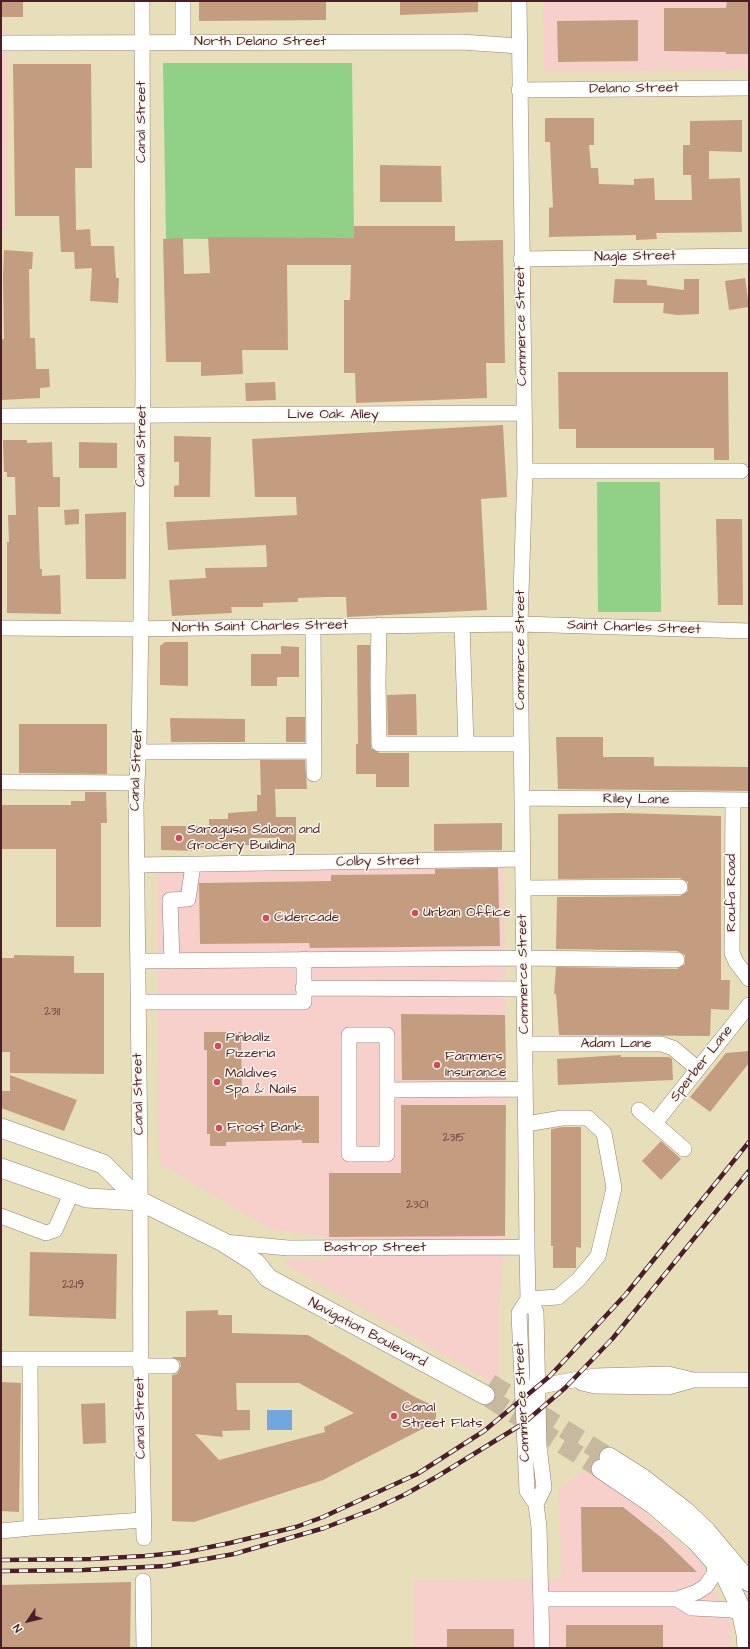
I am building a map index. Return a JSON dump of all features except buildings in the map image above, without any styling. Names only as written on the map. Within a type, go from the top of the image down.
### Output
[{"type":"main road","name":"Navigation Boulevard","points":[[1,1128],[103,1164],[140,1201],[223,1242],[256,1263],[274,1267],[487,1389]]},
{"type":"main road","name":"Navigation Boulevard","points":[[1,1168],[87,1198],[140,1201]]},
{"type":"main road","points":[[747,1648],[742,1613],[726,1576],[696,1541],[605,1463],[652,1485],[685,1511],[712,1536],[749,1582]]},
{"type":"street","name":"Canal Street","points":[[142,1],[141,628],[136,783],[140,1363],[144,1538]]},
{"type":"street","points":[[183,1],[183,41]]},
{"type":"street","name":"Commerce Street","points":[[519,1],[521,259],[525,471],[520,624],[527,1247],[528,1300],[536,1312],[539,1446],[544,1488],[536,1504]]},
{"type":"street","name":"North Delano Street","points":[[1,43],[183,41],[462,42],[519,46]]},
{"type":"street","name":"Delano Street","points":[[519,90],[749,88]]},
{"type":"street","name":"Nagle Street","points":[[521,259],[749,256]]},
{"type":"street","name":"Live Oak Alley","points":[[1,416],[523,414]]},
{"type":"street","points":[[525,471],[741,471]]},
{"type":"street","name":"North Saint Charles Street","points":[[1,628],[520,624]]},
{"type":"street","name":"Saint Charles Street","points":[[520,624],[749,631]]},
{"type":"street","points":[[462,625],[466,744]]},
{"type":"street","points":[[313,626],[314,774]]},
{"type":"street","points":[[379,626],[379,744],[522,744]]},
{"type":"street","points":[[138,752],[314,751]]},
{"type":"street","points":[[1,782],[136,783]]},
{"type":"street","name":"Riley Lane","points":[[522,798],[749,800]]},
{"type":"street","name":"Roufa Road","points":[[733,801],[732,953],[736,962],[749,979]]},
{"type":"street","name":"Colby Street","points":[[137,865],[523,859]]},
{"type":"street","points":[[172,961],[170,900],[188,899],[193,865]]},
{"type":"street","points":[[523,888],[680,887]]},
{"type":"street","points":[[138,961],[524,958],[677,960]]},
{"type":"street","points":[[303,995],[304,959]]},
{"type":"street","points":[[138,1002],[303,995],[524,989]]},
{"type":"street","name":"Sperber Lane","points":[[655,1123],[749,1005]]},
{"type":"street","points":[[349,1035],[387,1035],[387,1090],[387,1154],[349,1154],[349,1035]]},
{"type":"street","name":"Adam Lane","points":[[525,1044],[661,1044],[673,1048],[698,1068]]},
{"type":"street","points":[[387,1090],[526,1089]]},
{"type":"street","points":[[639,1110],[684,1148]]},
{"type":"street","points":[[526,1124],[562,1118],[588,1118],[604,1133],[614,1188],[598,1256],[578,1280],[558,1297],[528,1300]]},
{"type":"street","points":[[1,1216],[46,1233],[55,1230],[72,1192]]},
{"type":"street","name":"Bastrop Street","points":[[223,1242],[288,1248],[527,1247]]},
{"type":"street","name":"Commerce Street","points":[[528,1300],[518,1313],[527,1491],[536,1504],[539,1527],[542,1648]]},
{"type":"street","points":[[1,1359],[140,1363],[172,1366]]},
{"type":"street","points":[[30,1359],[31,1528]]},
{"type":"street","points":[[522,1389],[595,1376],[668,1374],[693,1380],[749,1380]]},
{"type":"street","points":[[1,1531],[143,1520]]},
{"type":"street","points":[[541,1599],[677,1600],[706,1586],[714,1574],[715,1562]]},
{"type":"street","points":[[144,1581],[144,1648]]},
{"type":"street","points":[[677,1600],[692,1608],[732,1610],[742,1613]]},
{"type":"shaded area","points":[[543,1],[749,1],[749,70],[544,72]]},
{"type":"shaded area","points":[[1,30],[8,30],[8,230],[1,230]]},
{"type":"shaded area","points":[[504,866],[506,1171],[505,1236],[499,1309],[499,1386],[285,1264],[285,1261],[289,1258],[327,1261],[327,1237],[270,1229],[159,1163],[157,873]]},
{"type":"shaded area","points":[[587,1469],[615,1487],[702,1563],[731,1623],[731,1648],[414,1648],[414,1580],[561,1579],[559,1489]]},
{"type":"green space","points":[[163,63],[352,63],[354,238],[166,239]]},
{"type":"green space","points":[[597,482],[660,482],[661,612],[598,612]]},
{"type":"water","points":[[267,1410],[292,1410],[292,1430],[267,1430]]},
{"type":"tunnel","points":[[490,1383],[609,1457]]},
{"type":"tunnel","points":[[489,1398],[601,1469]]},
{"type":"railway","points":[[1,1560],[91,1559],[145,1556],[185,1552],[230,1543],[296,1527],[323,1517],[417,1474],[484,1431],[550,1376],[626,1294],[749,1142]]},
{"type":"railway","points":[[1,1571],[84,1570],[166,1566],[234,1554],[324,1528],[374,1509],[406,1494],[524,1423],[565,1388],[613,1338],[749,1171]]},
{"type":"place","name":"Saragusa Saloon and Grocery Building","points":[[179,838]]},
{"type":"place","name":"Urban Office","points":[[415,913]]},
{"type":"place","name":"Cidercade","points":[[266,918]]},
{"type":"place","name":"Pinballz Pizzeria","points":[[218,1046]]},
{"type":"place","name":"Farmers Insurance","points":[[437,1065]]},
{"type":"place","name":"Maldives Spa & Nails","points":[[217,1082]]},
{"type":"place","name":"Frost Bank","points":[[219,1128]]},
{"type":"place","name":"Canal Street Flats","points":[[394,1416]]}]
